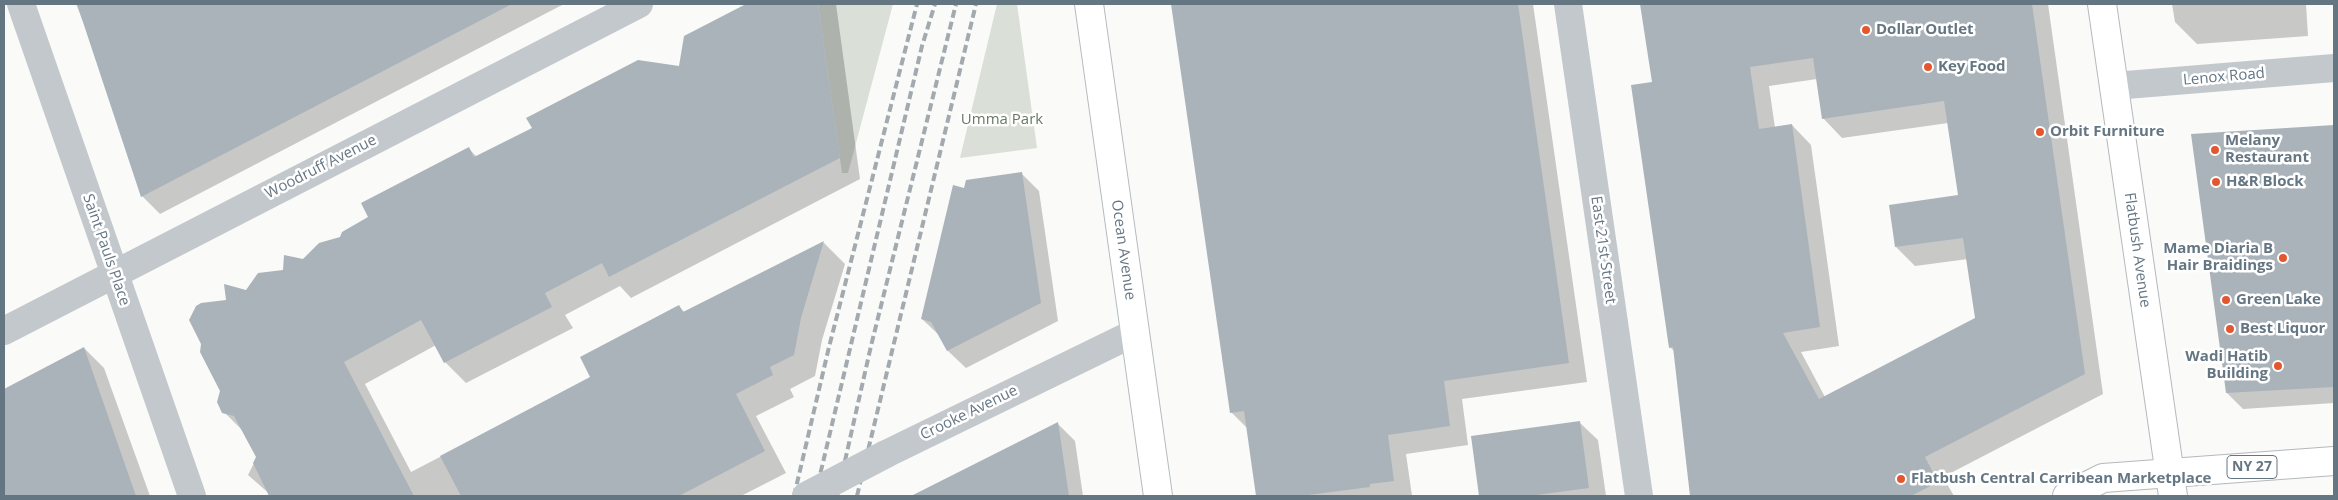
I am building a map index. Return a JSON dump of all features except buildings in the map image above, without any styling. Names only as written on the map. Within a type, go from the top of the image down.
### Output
[{"type":"main road","name":"Ocean Avenue","points":[[1088,4],[1158,496]]},
{"type":"main road","name":"Flatbush Avenue","points":[[2102,4],[2171,485]]},
{"type":"main road","name":"NY 27","points":[[2067,496],[2103,478],[2171,485],[2334,462]]},
{"type":"street","name":"Saint Pauls Place","points":[[21,4],[192,496]]},
{"type":"street","name":"Woodruff Avenue","points":[[4,331],[639,4]]},
{"type":"street","name":"East 21st Street","points":[[1568,4],[1639,496]]},
{"type":"street","name":"Lenox Road","points":[[2114,86],[2334,68]]},
{"type":"street","name":"Crooke Avenue","points":[[806,496],[886,454],[1134,333]]},
{"type":"green space","points":[[818,4],[893,4],[848,173],[842,173]]},
{"type":"green space","name":"Umma Park","points":[[997,4],[1017,4],[1037,148],[960,158]]},
{"type":"railway","points":[[794,496],[829,347],[917,4]]},
{"type":"railway","points":[[815,496],[922,46],[935,4]]},
{"type":"railway","points":[[837,496],[871,346],[956,4]]},
{"type":"railway","points":[[857,496],[976,4]]},
{"type":"place","name":"Dollar Outlet","points":[[1866,30]]},
{"type":"place","name":"Key Food","points":[[1928,67]]},
{"type":"place","name":"Orbit Furniture","points":[[2040,132]]},
{"type":"place","name":"Melany Restaurant","points":[[2215,150]]},
{"type":"place","name":"H&R Block","points":[[2216,182]]},
{"type":"place","name":"Mame Diaria B Hair Braidings","points":[[2283,258]]},
{"type":"place","name":"Green Lake","points":[[2226,300]]},
{"type":"place","name":"Best Liquor","points":[[2230,329]]},
{"type":"place","name":"Wadi Hatib Building","points":[[2278,366]]},
{"type":"place","name":"Flatbush Central Carribean Marketplace","points":[[1901,479]]}]
